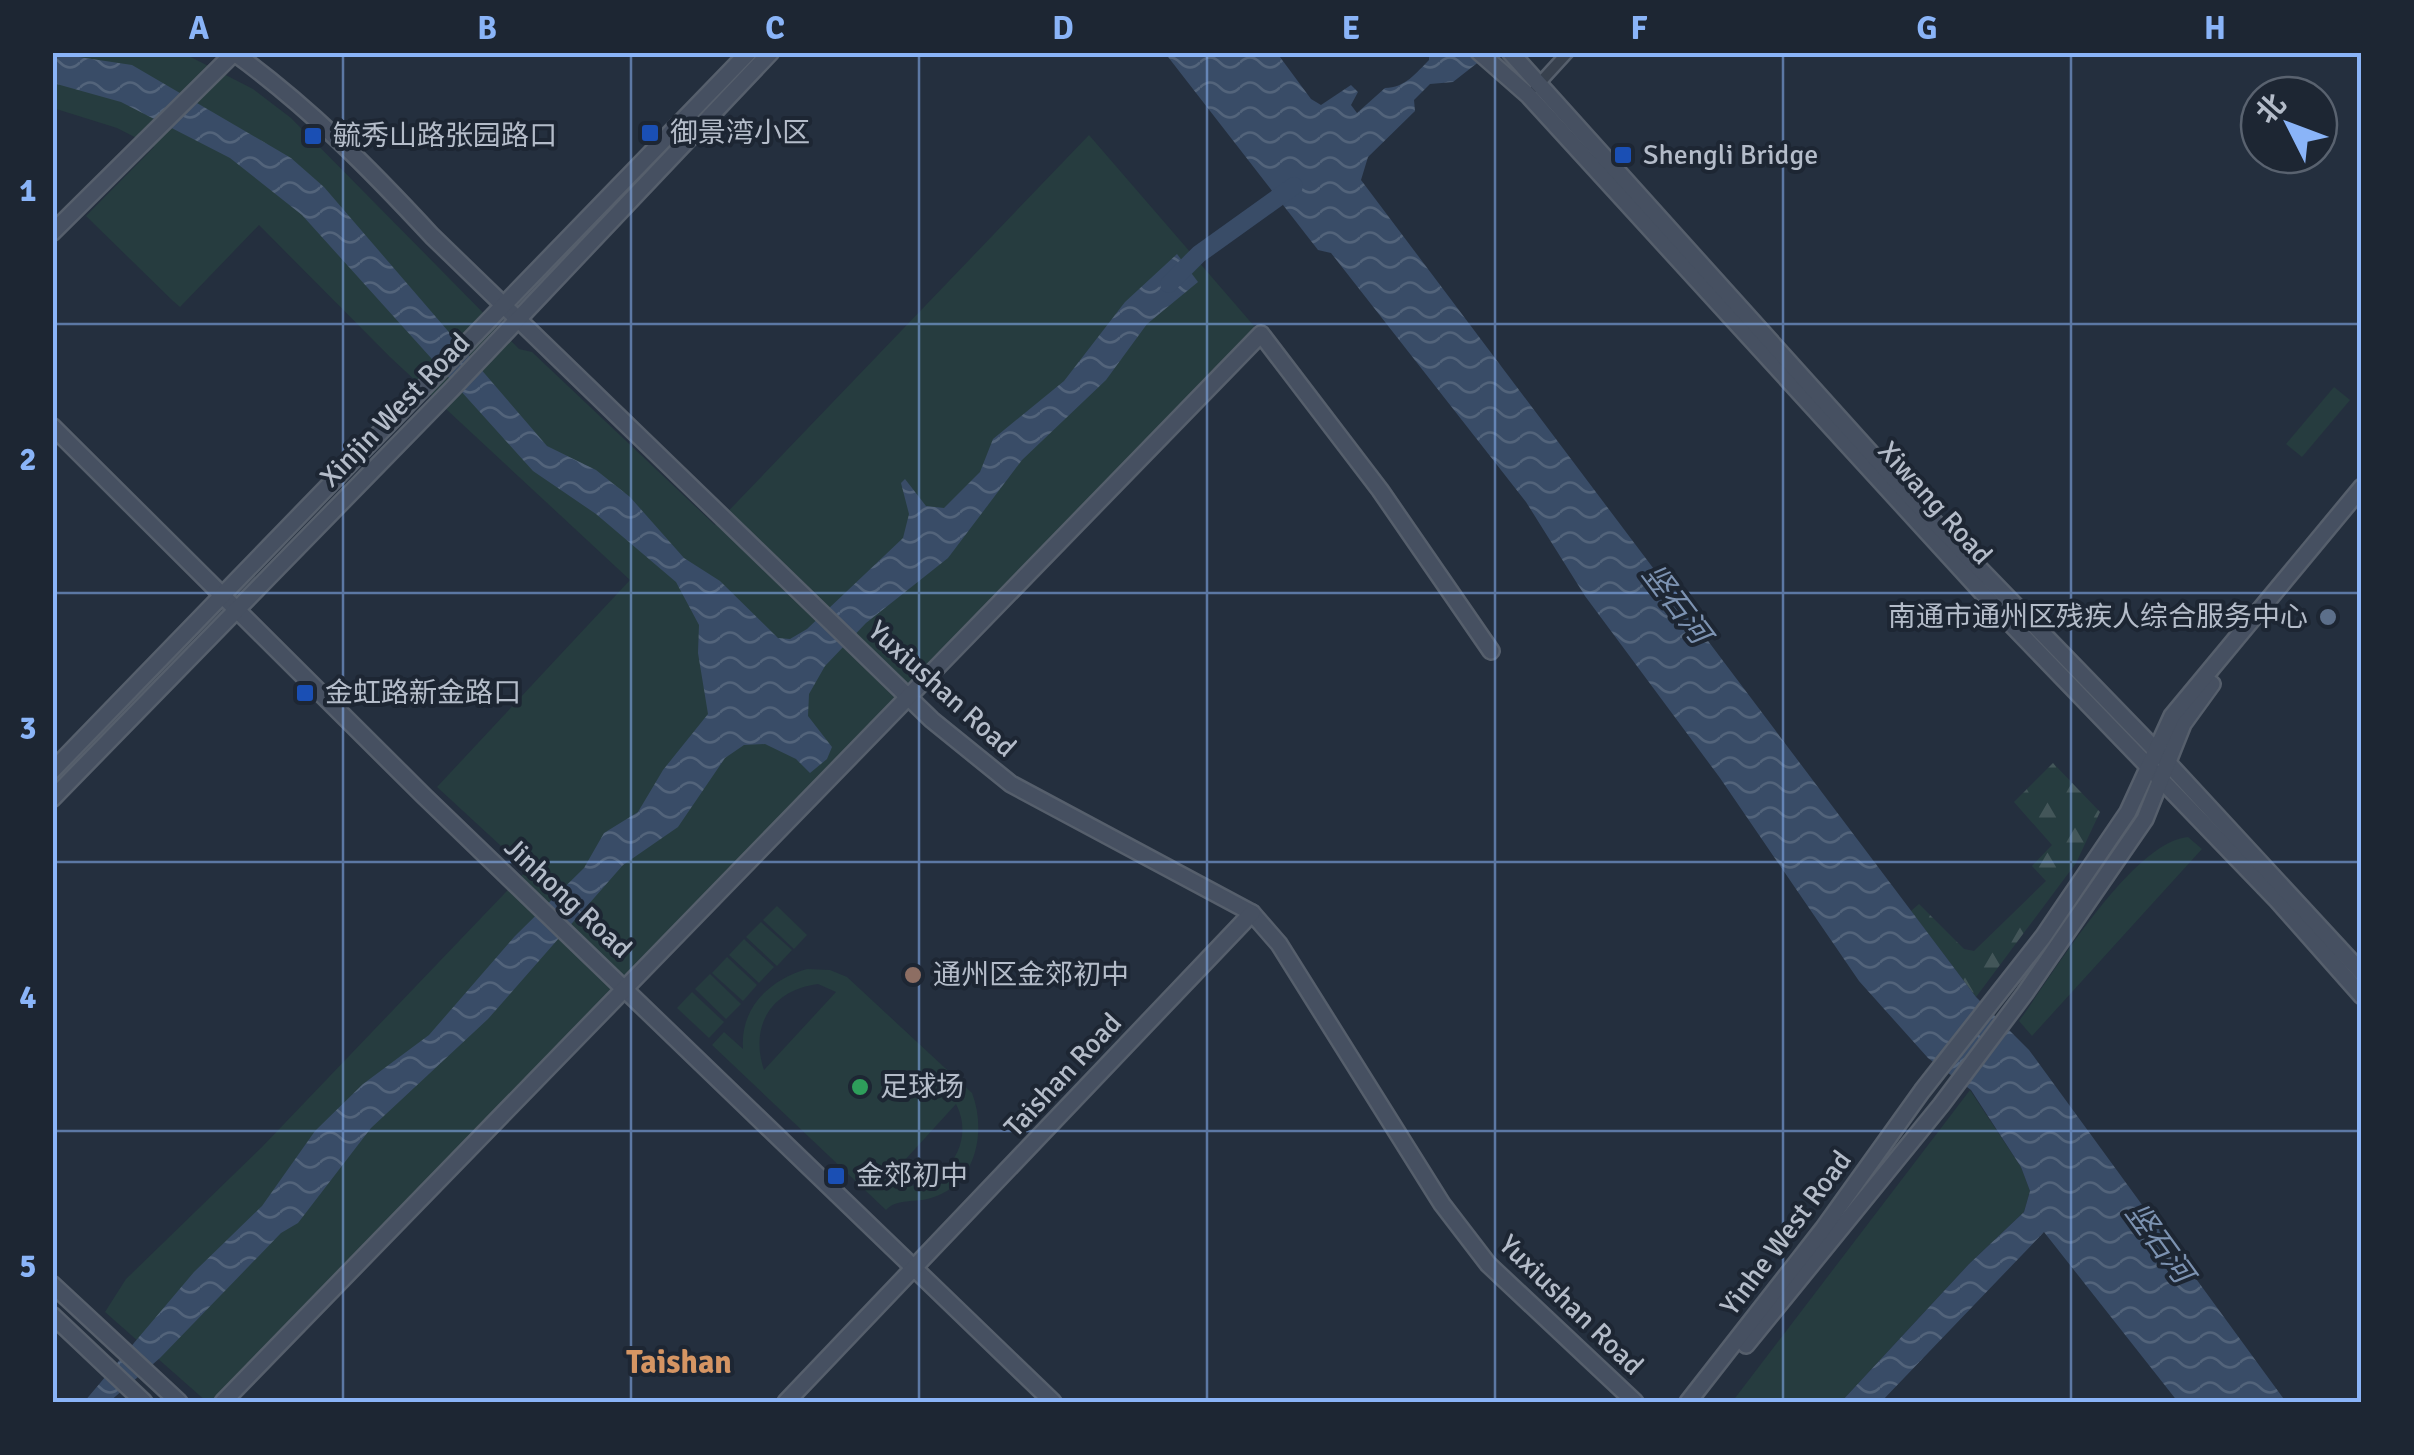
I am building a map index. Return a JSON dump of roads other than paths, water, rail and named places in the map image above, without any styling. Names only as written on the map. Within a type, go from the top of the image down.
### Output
[{"type":"main road","name":"Xinjin West Road","points":[[52,772],[749,52]]},
{"type":"main road","name":"Xinjin West Road","points":[[52,800],[452,389],[771,52]]},
{"type":"main road","points":[[1479,52],[1521,90]]},
{"type":"main road","name":"Yuxiushan Road","points":[[233,53],[302,105],[906,696],[1011,784],[1252,913],[1279,944],[1442,1204],[1488,1264],[1634,1402]]},
{"type":"main road","points":[[52,233],[233,53]]},
{"type":"main road","name":"Xiwang Road","points":[[1516,58],[2151,757],[2162,781],[2277,900],[2362,996]]},
{"type":"main road","name":"Xiwang Road","points":[[1521,90],[2011,624],[2151,757],[2168,764],[2362,974]]},
{"type":"main road","points":[[222,1402],[1262,334],[1380,490],[1492,652]]},
{"type":"main road","name":"Jinhong Road","points":[[52,426],[537,903],[1054,1402]]},
{"type":"main road","points":[[2151,757],[2172,716],[2362,487]]},
{"type":"main road","points":[[2162,781],[2182,724],[2362,502]]},
{"type":"main road","name":"Yinhe West Road","points":[[1688,1402],[1823,1229],[1922,1090],[2043,937],[2128,812],[2151,757]]},
{"type":"main road","name":"Yinhe West Road","points":[[1700,1402],[1941,1105],[2025,993],[2144,819],[2162,781]]},
{"type":"main road","name":"Taishan Road","points":[[786,1402],[1252,913]]},
{"type":"main road","points":[[52,1284],[179,1402]]},
{"type":"main road","points":[[52,1315],[139,1398]]},
{"type":"street","points":[[1521,90],[1540,82],[1568,52]]},
{"type":"water","points":[[52,53],[132,65],[291,158],[324,187],[547,446],[596,470],[630,497],[684,558],[720,581],[778,638],[790,639],[807,629],[903,538],[909,514],[901,483],[905,479],[926,506],[944,508],[980,472],[993,439],[1064,381],[1125,302],[1177,254],[1198,282],[1147,324],[1106,380],[1022,460],[948,558],[866,623],[825,666],[809,694],[808,716],[832,747],[827,759],[810,773],[796,759],[765,744],[744,745],[725,758],[678,827],[623,865],[488,1019],[371,1128],[298,1223],[281,1233],[160,1358],[109,1402],[84,1402],[194,1272],[262,1206],[315,1131],[363,1084],[429,1035],[515,936],[584,868],[604,833],[638,812],[663,770],[708,714],[698,653],[699,625],[676,582],[596,514],[533,471],[302,215],[230,158],[121,102],[53,83]]},
{"type":"water","name":"竖石河","points":[[1165,53],[1277,53],[1311,99],[1321,105],[1351,85],[1358,92],[1351,105],[1357,113],[1385,88],[1410,79],[1429,60],[1429,53],[1490,53],[1453,82],[1430,84],[1414,100],[1415,111],[1368,157],[1361,180],[1976,997],[2029,1050],[2286,1402],[2178,1402],[2044,1232],[1881,1402],[1841,1402],[1969,1264],[2024,1212],[2030,1191],[2021,1167],[1971,1090],[1928,1058],[1859,981],[1720,778],[1585,596],[1526,502],[1331,253],[1318,250]]},
{"type":"waterway","points":[[1169,284],[1199,254],[1294,186]]},
{"type":"place","name":"御景湾小区","points":[[650,133]]},
{"type":"place","name":"毓秀山路张园路口","points":[[313,136]]},
{"type":"place","name":"Shengli Bridge","points":[[1623,155]]},
{"type":"place","name":"南通市通州区残疾人综合服务中心","points":[[2328,617]]},
{"type":"place","name":"金虹路新金路口","points":[[305,693]]},
{"type":"place","name":"通州区金郊初中","points":[[913,975]]},
{"type":"place","name":"足球场","points":[[860,1087]]},
{"type":"place","name":"金郊初中","points":[[836,1176]]},
{"type":"district","name":"Taishan","points":[[679,1362]]}]
